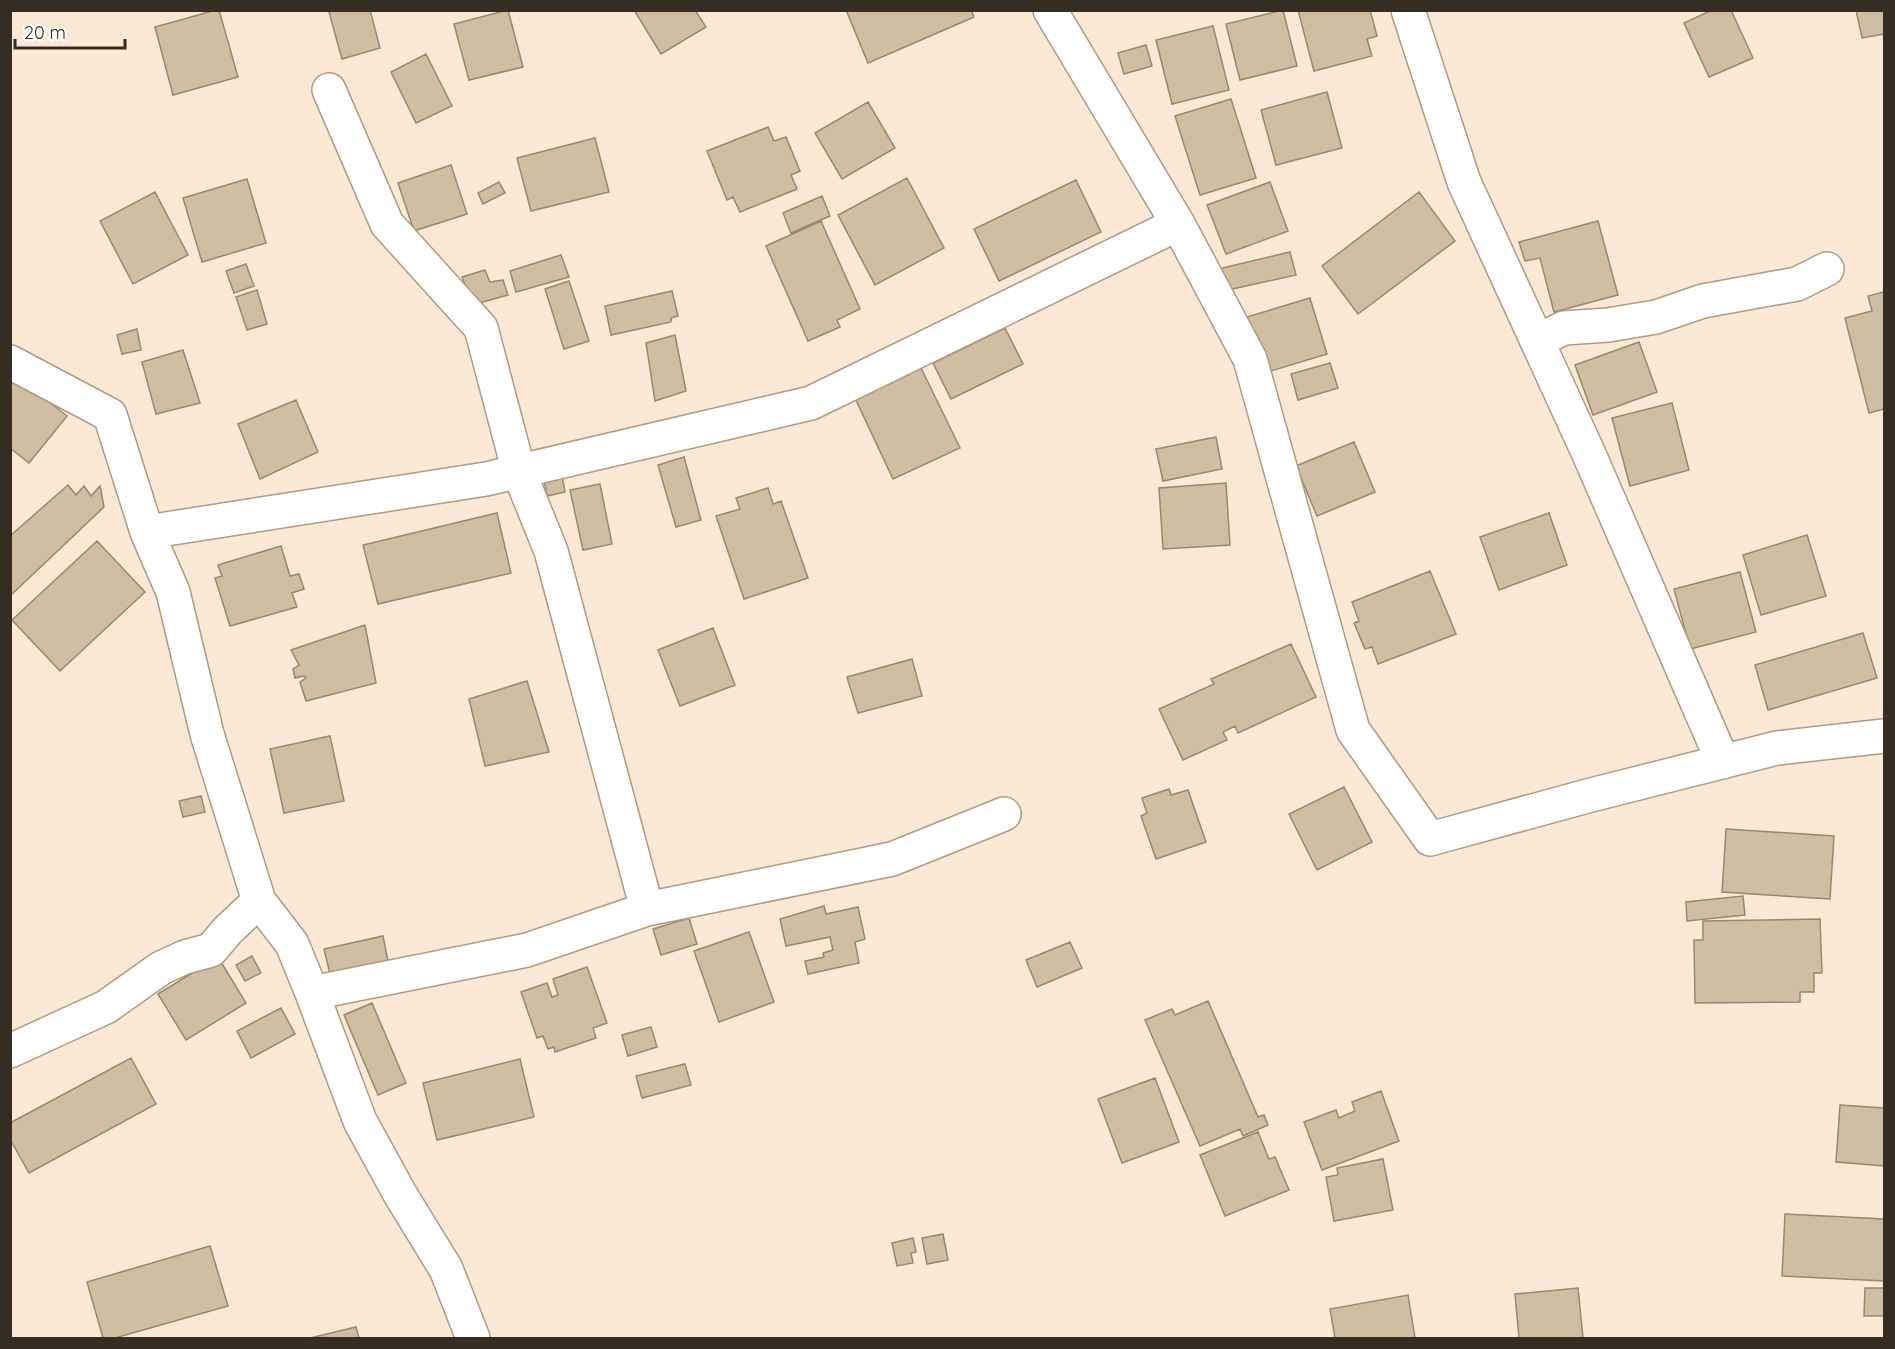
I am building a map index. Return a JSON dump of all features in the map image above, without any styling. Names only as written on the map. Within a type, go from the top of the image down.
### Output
[{"type":"street","points":[[1050,10],[1178,224],[1250,359],[1353,730],[1431,838],[1777,748],[1884,736]]},
{"type":"street","points":[[1408,10],[1464,182],[1588,453],[1723,762]]},
{"type":"street","points":[[329,90],[387,224],[481,328],[519,472],[551,551],[647,909]]},
{"type":"street","points":[[147,532],[486,479],[812,403],[1178,224]]},
{"type":"street","points":[[1537,341],[1564,328],[1608,325],[1656,317],[1703,301],[1797,284],[1827,269]]},
{"type":"street","points":[[10,362],[110,416],[147,532],[174,592],[207,734],[260,901],[292,944],[360,1121],[400,1194],[446,1269],[473,1338]]},
{"type":"street","points":[[312,993],[527,950],[647,909],[892,859],[1004,814]]},
{"type":"street","points":[[10,1051],[105,1007],[161,968],[185,957],[211,950],[228,930],[260,901]]},
{"type":"building","points":[[219,10],[238,77],[173,95],[155,27]]},
{"type":"building","points":[[370,10],[380,48],[342,59],[329,12]]},
{"type":"building","points":[[508,10],[523,67],[469,80],[454,24]]},
{"type":"building","points":[[634,10],[695,10],[706,27],[661,54]]},
{"type":"building","points":[[846,10],[971,10],[974,17],[868,63]]},
{"type":"building","points":[[1283,10],[1297,66],[1240,80],[1226,24]]},
{"type":"building","points":[[1298,10],[1370,10],[1377,36],[1367,39],[1372,56],[1314,71]]},
{"type":"building","points":[[1712,10],[1731,10],[1753,58],[1709,77],[1684,23]]},
{"type":"building","points":[[1856,10],[1884,10],[1884,34],[1862,38]]},
{"type":"building","points":[[1213,26],[1229,90],[1172,104],[1156,40]]},
{"type":"building","points":[[1146,45],[1152,66],[1124,74],[1118,53]]},
{"type":"building","points":[[426,54],[452,106],[416,123],[391,72]]},
{"type":"building","points":[[1327,92],[1342,148],[1276,165],[1261,110]]},
{"type":"building","points":[[1231,99],[1256,178],[1200,195],[1175,116]]},
{"type":"building","points":[[868,102],[895,148],[842,179],[815,133]]},
{"type":"building","points":[[768,127],[774,141],[786,137],[800,171],[791,175],[797,189],[740,212],[733,197],[727,200],[707,151]]},
{"type":"building","points":[[595,138],[609,192],[531,211],[517,158]]},
{"type":"building","points":[[451,165],[467,214],[414,231],[398,183]]},
{"type":"building","points":[[907,178],[944,248],[875,285],[838,215]]},
{"type":"building","points":[[247,179],[266,243],[202,262],[183,198]]},
{"type":"building","points":[[1076,180],[1101,232],[999,281],[974,229]]},
{"type":"building","points":[[499,182],[505,193],[483,204],[478,193]]},
{"type":"building","points":[[1270,182],[1288,231],[1226,254],[1207,205]]},
{"type":"building","points":[[155,192],[188,255],[133,284],[100,221]]},
{"type":"building","points":[[1419,192],[1455,241],[1358,314],[1322,266]]},
{"type":"building","points":[[822,196],[830,216],[791,233],[783,213]]},
{"type":"building","points":[[821,221],[860,309],[837,320],[840,327],[808,341],[766,246]]},
{"type":"building","points":[[1598,221],[1618,295],[1554,312],[1540,258],[1525,261],[1519,242]]},
{"type":"building","points":[[1290,252],[1296,275],[1223,291],[1218,269]]},
{"type":"building","points":[[561,255],[569,277],[516,292],[510,271]]},
{"type":"building","points":[[246,264],[254,286],[234,293],[226,271]]},
{"type":"building","points":[[485,270],[490,282],[503,280],[508,295],[472,305],[462,277]]},
{"type":"building","points":[[569,281],[589,341],[564,349],[545,289]]},
{"type":"building","points":[[257,290],[267,324],[247,330],[236,297]]},
{"type":"building","points":[[672,291],[678,316],[671,318],[671,322],[611,335],[605,306]]},
{"type":"building","points":[[1884,292],[1884,409],[1869,413],[1845,318],[1872,311],[1868,296]]},
{"type":"building","points":[[1310,298],[1327,354],[1264,373],[1247,317]]},
{"type":"building","points":[[1005,328],[1023,364],[951,399],[933,363]]},
{"type":"building","points":[[137,329],[141,350],[122,354],[117,335]]},
{"type":"building","points":[[675,335],[686,391],[655,401],[646,343]]},
{"type":"building","points":[[1639,342],[1657,392],[1593,415],[1575,365]]},
{"type":"building","points":[[183,350],[200,403],[156,414],[142,362]]},
{"type":"building","points":[[1330,363],[1338,388],[1298,400],[1291,374]]},
{"type":"building","points":[[921,368],[960,448],[893,479],[855,398]]},
{"type":"building","points":[[10,371],[67,416],[29,463],[10,448]]},
{"type":"building","points":[[296,400],[318,452],[260,479],[238,424]]},
{"type":"building","points":[[1672,403],[1689,470],[1630,486],[1612,418]]},
{"type":"building","points":[[1216,437],[1222,469],[1163,481],[1156,449]]},
{"type":"building","points":[[1354,442],[1375,492],[1317,516],[1296,466]]},
{"type":"building","points":[[684,457],[701,520],[676,527],[658,465]]},
{"type":"building","points":[[562,476],[565,492],[547,496],[544,480]]},
{"type":"building","points":[[1226,483],[1230,545],[1163,549],[1159,488]]},
{"type":"building","points":[[600,484],[612,544],[583,550],[570,490]]},
{"type":"building","points":[[68,485],[76,495],[84,486],[91,496],[100,486],[104,507],[10,596],[10,536]]},
{"type":"building","points":[[768,488],[773,504],[781,501],[808,578],[744,599],[716,516],[740,509],[736,498]]},
{"type":"building","points":[[497,513],[511,573],[378,604],[363,545]]},
{"type":"building","points":[[1549,513],[1567,565],[1499,590],[1480,537]]},
{"type":"building","points":[[1807,535],[1826,596],[1761,615],[1743,555]]},
{"type":"building","points":[[97,541],[145,592],[60,671],[12,620]]},
{"type":"building","points":[[281,546],[290,576],[299,574],[304,589],[292,593],[297,607],[230,626],[215,578],[222,576],[218,565]]},
{"type":"building","points":[[1430,571],[1456,634],[1378,664],[1372,647],[1365,649],[1354,623],[1359,621],[1352,602]]},
{"type":"building","points":[[1740,572],[1756,632],[1690,649],[1674,589]]},
{"type":"building","points":[[365,625],[376,683],[306,701],[300,682],[306,678],[304,676],[295,678],[293,669],[299,665],[291,650]]},
{"type":"building","points":[[713,628],[735,685],[680,706],[658,650]]},
{"type":"building","points":[[1863,633],[1877,678],[1768,710],[1755,665]]},
{"type":"building","points":[[1291,644],[1316,697],[1238,733],[1235,726],[1223,732],[1227,740],[1183,760],[1159,709],[1214,684],[1211,679]]},
{"type":"building","points":[[912,659],[922,696],[858,713],[847,677]]},
{"type":"building","points":[[527,681],[549,752],[485,766],[469,699]]},
{"type":"building","points":[[330,736],[344,801],[284,813],[270,749]]},
{"type":"building","points":[[1344,787],[1372,842],[1317,870],[1289,814]]},
{"type":"building","points":[[1169,789],[1171,795],[1188,790],[1206,842],[1156,859],[1141,816],[1147,813],[1142,798]]},
{"type":"building","points":[[201,796],[205,812],[183,817],[179,801]]},
{"type":"building","points":[[1726,829],[1834,836],[1830,899],[1722,892]]},
{"type":"building","points":[[1743,896],[1745,915],[1687,921],[1686,902]]},
{"type":"building","points":[[824,906],[826,914],[858,907],[865,939],[855,942],[859,963],[808,974],[805,961],[824,957],[823,953],[833,950],[830,937],[786,946],[780,919]]},
{"type":"building","points":[[689,918],[697,944],[661,955],[653,929]]},
{"type":"building","points":[[1820,919],[1822,973],[1814,973],[1814,992],[1800,992],[1800,1002],[1695,1003],[1694,940],[1703,940],[1703,921]]},
{"type":"building","points":[[749,932],[774,1002],[719,1022],[694,951]]},
{"type":"building","points":[[383,936],[388,961],[330,974],[324,949]]},
{"type":"building","points":[[1070,942],[1082,968],[1037,987],[1026,960]]},
{"type":"building","points":[[252,956],[261,973],[245,981],[236,965]]},
{"type":"building","points":[[218,957],[246,1003],[186,1040],[158,994]]},
{"type":"building","points":[[587,967],[607,1023],[593,1028],[596,1038],[555,1052],[554,1047],[548,1049],[543,1036],[537,1038],[521,992],[547,983],[552,997],[558,995],[553,979]]},
{"type":"building","points":[[1208,1001],[1258,1117],[1264,1115],[1268,1125],[1243,1136],[1240,1129],[1200,1146],[1145,1020],[1172,1009],[1175,1015]]},
{"type":"building","points":[[372,1003],[406,1083],[378,1095],[344,1015]]},
{"type":"building","points":[[281,1008],[295,1034],[251,1058],[237,1031]]},
{"type":"building","points":[[651,1027],[657,1047],[628,1056],[622,1035]]},
{"type":"building","points":[[131,1058],[156,1104],[29,1173],[10,1139],[10,1123]]},
{"type":"building","points":[[520,1059],[534,1117],[437,1140],[423,1083]]},
{"type":"building","points":[[685,1064],[691,1085],[642,1098],[636,1076]]},
{"type":"building","points":[[1155,1078],[1179,1142],[1122,1163],[1098,1099]]},
{"type":"building","points":[[1381,1091],[1399,1141],[1322,1170],[1304,1122],[1336,1110],[1339,1118],[1355,1111],[1352,1102]]},
{"type":"building","points":[[1840,1105],[1884,1108],[1884,1166],[1836,1162]]},
{"type":"building","points":[[1258,1132],[1269,1159],[1275,1157],[1289,1190],[1225,1216],[1200,1155]]},
{"type":"building","points":[[1383,1159],[1393,1210],[1334,1221],[1326,1177],[1338,1175],[1337,1168]]},
{"type":"building","points":[[1785,1214],[1884,1219],[1884,1281],[1782,1276]]},
{"type":"building","points":[[943,1234],[948,1260],[927,1264],[922,1238]]},
{"type":"building","points":[[913,1238],[916,1252],[911,1253],[913,1263],[897,1266],[892,1243]]},
{"type":"building","points":[[210,1246],[228,1306],[115,1338],[103,1338],[87,1282]]},
{"type":"building","points":[[1578,1288],[1583,1338],[1519,1338],[1515,1294]]},
{"type":"building","points":[[1865,1288],[1884,1288],[1884,1316],[1864,1316]]},
{"type":"building","points":[[1408,1295],[1415,1338],[1335,1338],[1330,1309]]},
{"type":"building","points":[[356,1327],[359,1338],[310,1338]]}]
